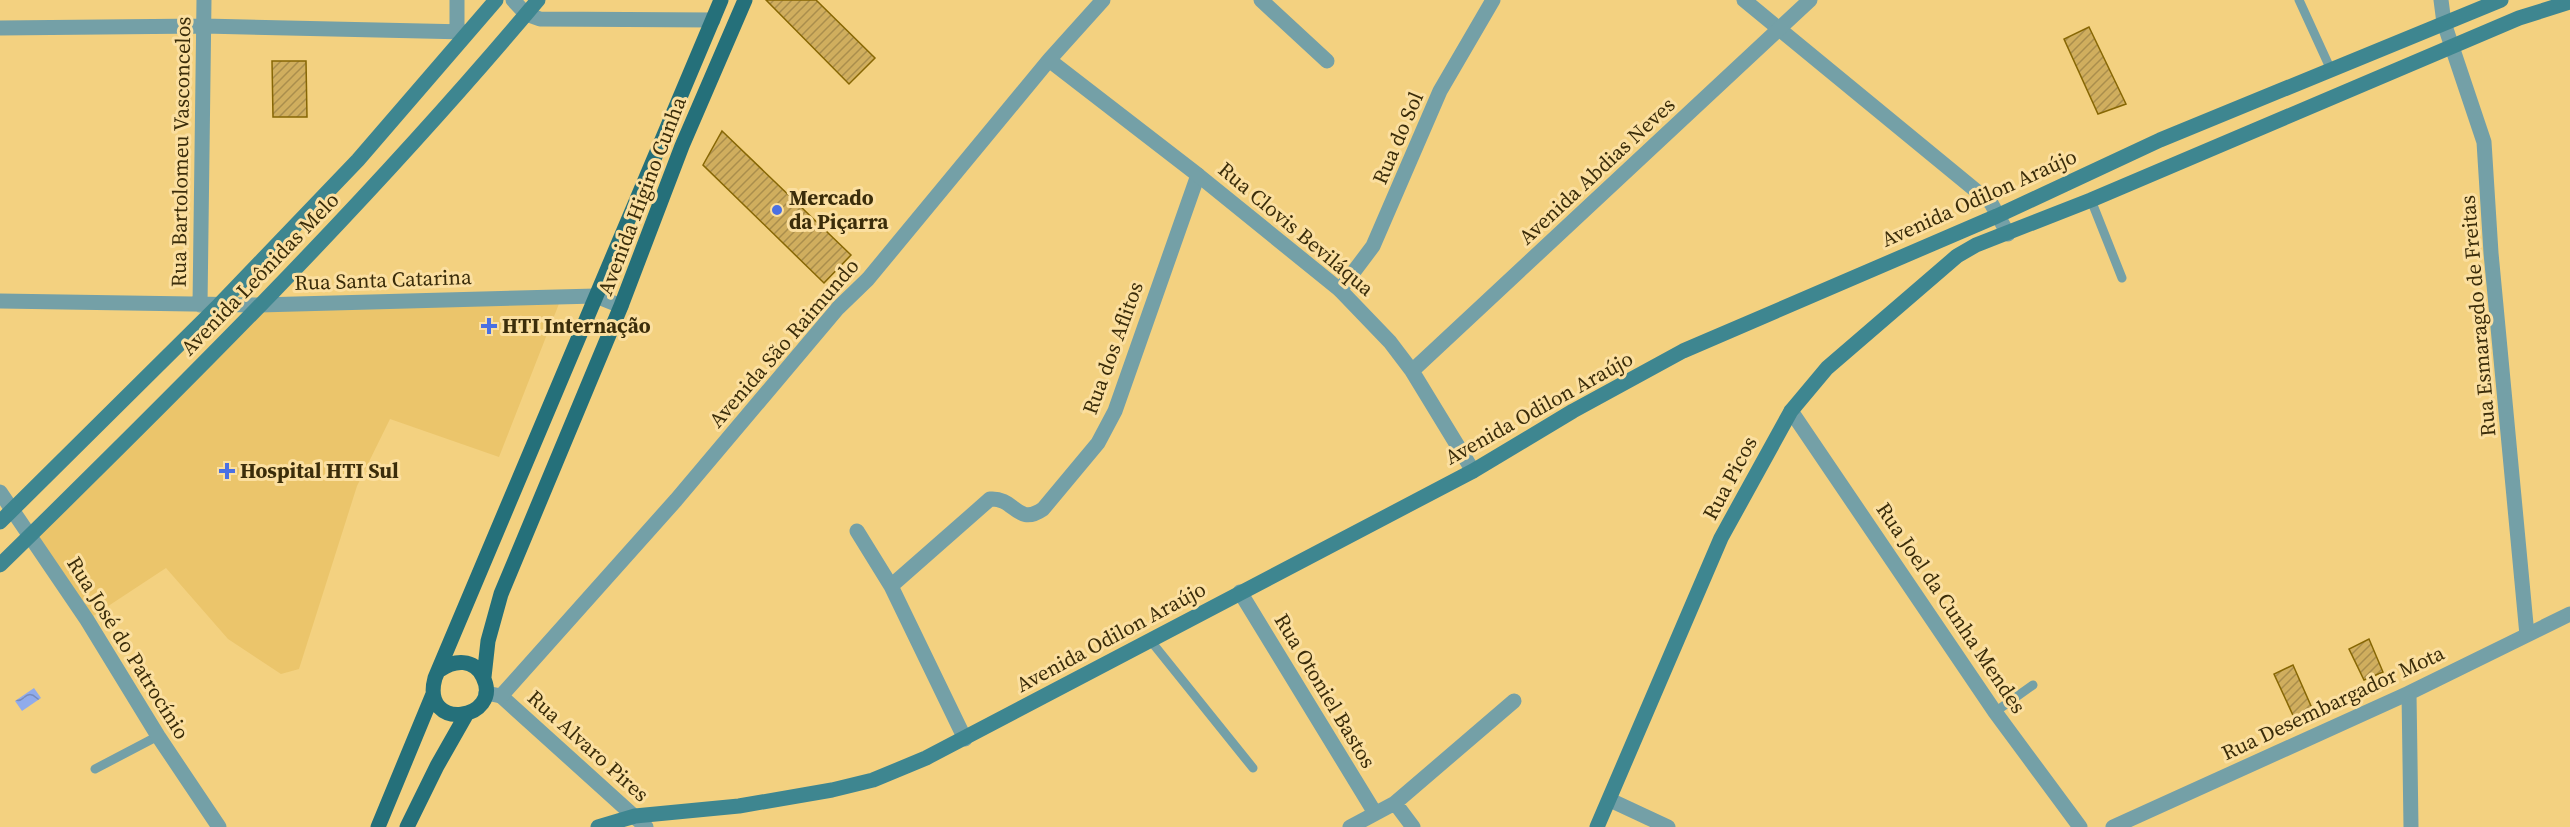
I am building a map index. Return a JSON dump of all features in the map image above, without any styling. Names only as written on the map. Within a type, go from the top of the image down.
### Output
[{"type":"main road","name":"Avenida Leônidas Melo","points":[[0,522],[219,305],[358,159],[462,32],[496,0]]},
{"type":"main road","name":"Avenida Leônidas Melo","points":[[0,565],[289,277],[384,176],[538,0]]},
{"type":"main road","name":"Avenida Higino Cunha","points":[[440,670],[721,0]]},
{"type":"main road","name":"Avenida Higino Cunha","points":[[484,677],[488,641],[501,594],[621,306],[679,153],[745,0]]},
{"type":"main road","name":"Avenida Odilon Araújo","points":[[598,827],[739,806],[862,782],[926,758],[1473,471],[1573,411],[1683,351],[1997,216],[2151,144],[2500,0]]},
{"type":"main road","points":[[2008,234],[2453,48],[2519,18],[2570,2]]},
{"type":"main road","name":"Rua Picos","points":[[1597,827],[1721,538],[1791,411],[1827,368],[1957,256],[1976,245],[2008,234]]},
{"type":"main road","points":[[378,827],[433,694],[433,686],[440,670],[447,665],[464,662],[479,670],[493,695],[479,707],[466,714],[458,715],[442,709],[433,694]]},
{"type":"main road","points":[[407,827],[466,714]]},
{"type":"street","name":"Rua Bartolomeu Vasconcelos","points":[[200,305],[204,0]]},
{"type":"street","points":[[0,28],[204,26],[462,32],[457,0]]},
{"type":"street","points":[[513,0],[526,14],[540,19],[712,20]]},
{"type":"street","name":"Avenida São Raimundo","points":[[493,695],[676,500],[838,308],[868,279],[1049,60],[1102,0]]},
{"type":"street","points":[[1261,0],[1327,61]]},
{"type":"street","name":"Rua do Sol","points":[[1340,290],[1373,246],[1440,92],[1493,0]]},
{"type":"street","points":[[1744,0],[1990,203],[2008,234]]},
{"type":"street","name":"Avenida Abdias Neves","points":[[1412,371],[1810,0]]},
{"type":"street","name":"Rua Esmaragdo de Freitas","points":[[2441,0],[2444,23],[2484,142],[2491,254],[2527,635]]},
{"type":"street","name":"Rua Clovis Beviláqua","points":[[1049,60],[1198,175],[1340,290],[1390,342],[1412,371],[1473,471]]},
{"type":"street","name":"Rua dos Aflitos","points":[[891,586],[990,499],[1003,500],[1021,514],[1028,516],[1036,514],[1043,509],[1098,443],[1124,386],[1198,175]]},
{"type":"street","name":"Rua Santa Catarina","points":[[0,301],[260,305],[596,296],[621,306]]},
{"type":"street","name":"Rua Joel da Cunha Mendes","points":[[1791,411],[1995,712],[2080,827]]},
{"type":"street","name":"Rua José do Patrocínio","points":[[0,492],[87,620],[158,736],[219,827]]},
{"type":"street","points":[[857,531],[891,586],[965,739]]},
{"type":"street","name":"Rua Otoniel Bastos","points":[[1240,592],[1375,813]]},
{"type":"street","name":"Rua Desembargador Mota","points":[[2112,827],[2409,693],[2570,614]]},
{"type":"street","points":[[2409,693],[2411,827]]},
{"type":"street","name":"Rua Alvaro Pires","points":[[493,695],[641,822]]},
{"type":"street","points":[[1350,827],[1395,803],[1514,701]]},
{"type":"street","points":[[1610,800],[1668,827]]},
{"type":"street","points":[[1395,803],[1413,827]]},
{"type":"lane","points":[[2299,0],[2331,70]]},
{"type":"lane","points":[[2091,200],[2122,278]]},
{"type":"lane","points":[[1150,640],[1253,768]]},
{"type":"lane","points":[[1995,712],[2033,685]]},
{"type":"lane","points":[[94,769],[158,736]]},
{"type":"shaded area","name":"Hospital HTI Sul","points":[[562,296],[499,457],[390,419],[357,486],[299,669],[281,674],[228,639],[166,568],[87,620],[30,530],[265,298]]},
{"type":"water","points":[[34,688],[41,698],[22,711],[15,701]]},
{"type":"building","points":[[766,0],[816,0],[875,58],[849,84]]},
{"type":"building","points":[[2089,27],[2126,104],[2098,114],[2064,39]]},
{"type":"building","points":[[272,61],[306,61],[307,117],[273,117]]},
{"type":"building","name":"Mercado da Piçarra","points":[[722,131],[851,255],[824,283],[703,165]]},
{"type":"building","points":[[2369,639],[2383,672],[2364,680],[2349,649]]},
{"type":"building","points":[[2293,665],[2315,715],[2297,724],[2274,674]]},
{"type":"place","name":"Mercado da Piçarra","points":[[777,210]]},
{"type":"place","name":"HTI Internação","points":[[489,326]]},
{"type":"place","name":"Hospital HTI Sul","points":[[227,471]]}]
